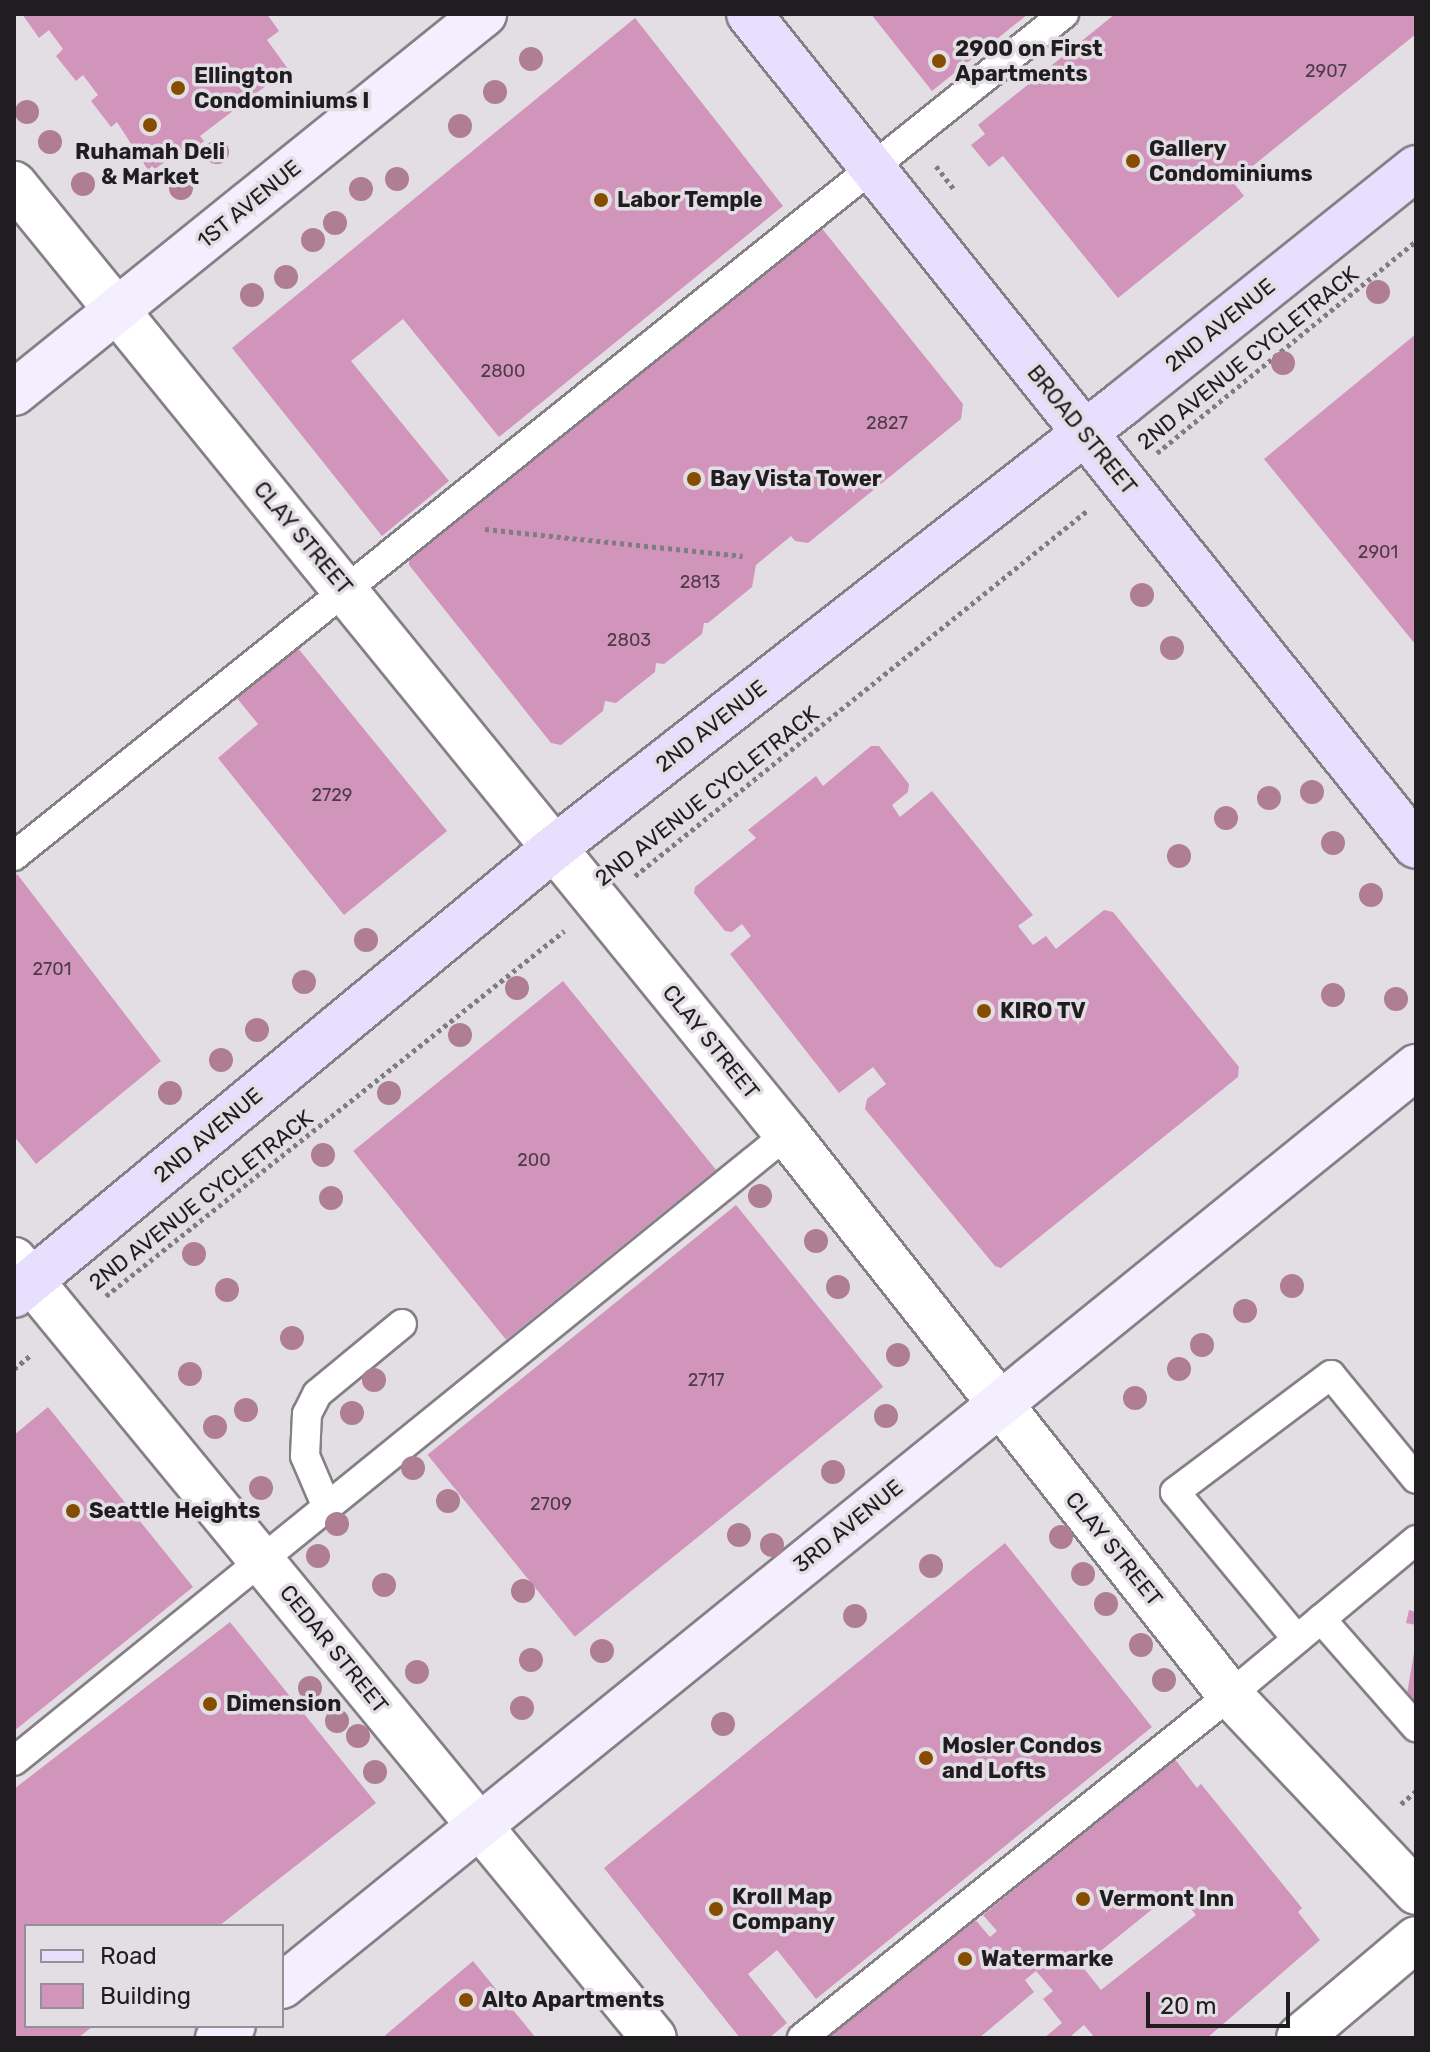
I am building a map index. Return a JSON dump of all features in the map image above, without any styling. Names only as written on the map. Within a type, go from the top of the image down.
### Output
[{"type":"main road","name":"1ST AVENUE","points":[[14,393],[484,14]]},
{"type":"main road","name":"BROAD STREET","points":[[749,14],[1416,846]]},
{"type":"main road","name":"2ND AVENUE","points":[[20,1279],[553,849],[1085,433],[1416,168]]},
{"type":"main road","name":"3RD AVENUE","points":[[284,1984],[1416,1067]]},
{"type":"street","name":"CLAY STREET","points":[[14,184],[787,1134],[1230,1695],[1416,1892]]},
{"type":"street","name":"CEDAR STREET","points":[[20,1279],[66,1324],[654,2038]]},
{"type":"street","points":[[1299,2038],[1416,1939]]},
{"type":"lane","points":[[14,856],[344,588],[1064,14]]},
{"type":"lane","points":[[14,1761],[259,1559],[787,1134]]},
{"type":"lane","points":[[326,1505],[305,1456],[307,1414],[317,1394],[402,1324]]},
{"type":"lane","points":[[1297,1639],[1175,1492],[1331,1375],[1416,1479]]},
{"type":"lane","points":[[802,2038],[1230,1695],[1416,1540]]},
{"type":"lane","points":[[1321,1619],[1416,1727]]},
{"type":"path","name":"2ND AVENUE CYCLETRACK","points":[[14,1369],[66,1324],[135,1275],[597,903],[667,851],[1416,241]]},
{"type":"path","points":[[471,528],[743,556]]},
{"type":"path","points":[[1401,1804],[1416,1791]]},
{"type":"building","name":"Ellington Condominiums I","points":[[22,14],[267,14],[279,31],[267,40],[288,69],[200,136],[204,141],[187,154],[183,149],[155,169],[152,166],[148,170],[117,122],[111,127],[91,101],[98,95],[83,75],[76,81],[56,56],[63,49],[49,30],[39,38]]},
{"type":"building","name":"2900 on First Apartments","points":[[871,14],[1028,14],[932,91]]},
{"type":"building","name":"Gallery Condominiums","points":[[1115,14],[1416,14],[1416,34],[1233,182],[1244,196],[1118,298],[1003,156],[989,167],[971,145],[985,134],[978,125]]},
{"type":"building","points":[[635,18],[783,206],[499,437],[403,319],[351,361],[449,481],[382,536],[232,348]]},
{"type":"building","name":"Bay Vista Tower","points":[[820,226],[963,404],[961,419],[808,543],[795,541],[791,536],[756,565],[752,587],[704,623],[702,634],[664,664],[656,663],[655,672],[616,703],[605,701],[603,711],[561,745],[551,743],[409,565],[409,551]]},
{"type":"building","points":[[1416,334],[1416,645],[1264,459]]},
{"type":"building","points":[[297,647],[447,831],[344,915],[218,758],[258,724],[236,697]]},
{"type":"building","name":"KIRO TV","points":[[871,746],[879,746],[909,784],[908,792],[892,805],[900,817],[932,791],[1033,915],[1018,926],[1033,945],[1046,936],[1056,949],[1104,910],[1113,912],[1239,1067],[1238,1077],[1001,1268],[995,1266],[865,1109],[867,1099],[886,1084],[873,1067],[839,1093],[730,954],[751,936],[742,924],[732,932],[725,931],[694,893],[695,887],[756,838],[748,830],[816,776],[823,786]]},
{"type":"building","points":[[17,874],[161,1061],[36,1164],[14,1136],[14,877]]},
{"type":"building","points":[[563,981],[716,1170],[506,1340],[353,1151]]},
{"type":"building","points":[[736,1205],[883,1387],[575,1637],[427,1455]]},
{"type":"building","name":"Seattle Heights","points":[[48,1407],[193,1587],[14,1731],[14,1435]]},
{"type":"building","name":"Mosler Condos and Lofts","points":[[1005,1543],[1152,1727],[816,1999],[777,1950],[748,1974],[787,2023],[769,2038],[740,2038],[604,1868]]},
{"type":"building","points":[[1409,1610],[1416,1612],[1416,1625],[1406,1623]]},
{"type":"building","name":"Dimension","points":[[230,1622],[376,1803],[222,1924],[24,1924],[24,2028],[90,2028],[78,2038],[14,2038],[14,1789]]},
{"type":"building","points":[[1416,1653],[1416,1707],[1405,1705]]},
{"type":"building","name":"Vermont Inn","points":[[1174,1758],[1197,1788],[1201,1784],[1302,1908],[1298,1912],[1320,1940],[1207,2038],[1095,2038],[1084,2025],[1072,2035],[1074,2038],[1044,2038],[1062,2023],[1043,1999],[1053,1991],[1036,1971],[1025,1980],[1034,1992],[979,2038],[826,2038],[973,1917],[990,1937],[997,1931],[983,1915]],"holes":[[[1176,1890],[1196,1915],[1101,1990],[1082,1966]]]},
{"type":"building","name":"Alto Apartments","points":[[473,1961],[536,2038],[382,2038]]},
{"type":"place","name":"2900 on First Apartments","points":[[939,61]]},
{"type":"place","name":"Ellington Condominiums I","points":[[178,88]]},
{"type":"place","name":"Ruhamah Deli & Market","points":[[150,125]]},
{"type":"place","name":"Gallery Condominiums","points":[[1133,161]]},
{"type":"place","name":"Labor Temple","points":[[601,200]]},
{"type":"place","name":"Bay Vista Tower","points":[[694,479]]},
{"type":"place","name":"KIRO TV","points":[[984,1011]]},
{"type":"place","name":"Seattle Heights","points":[[73,1511]]},
{"type":"place","name":"Dimension","points":[[210,1704]]},
{"type":"place","name":"Mosler Condos and Lofts","points":[[926,1758]]},
{"type":"place","name":"Vermont Inn","points":[[1083,1899]]},
{"type":"place","name":"Kroll Map Company","points":[[716,1909]]},
{"type":"place","name":"Watermarke","points":[[965,1959]]},
{"type":"place","name":"Alto Apartments","points":[[466,2000]]}]
